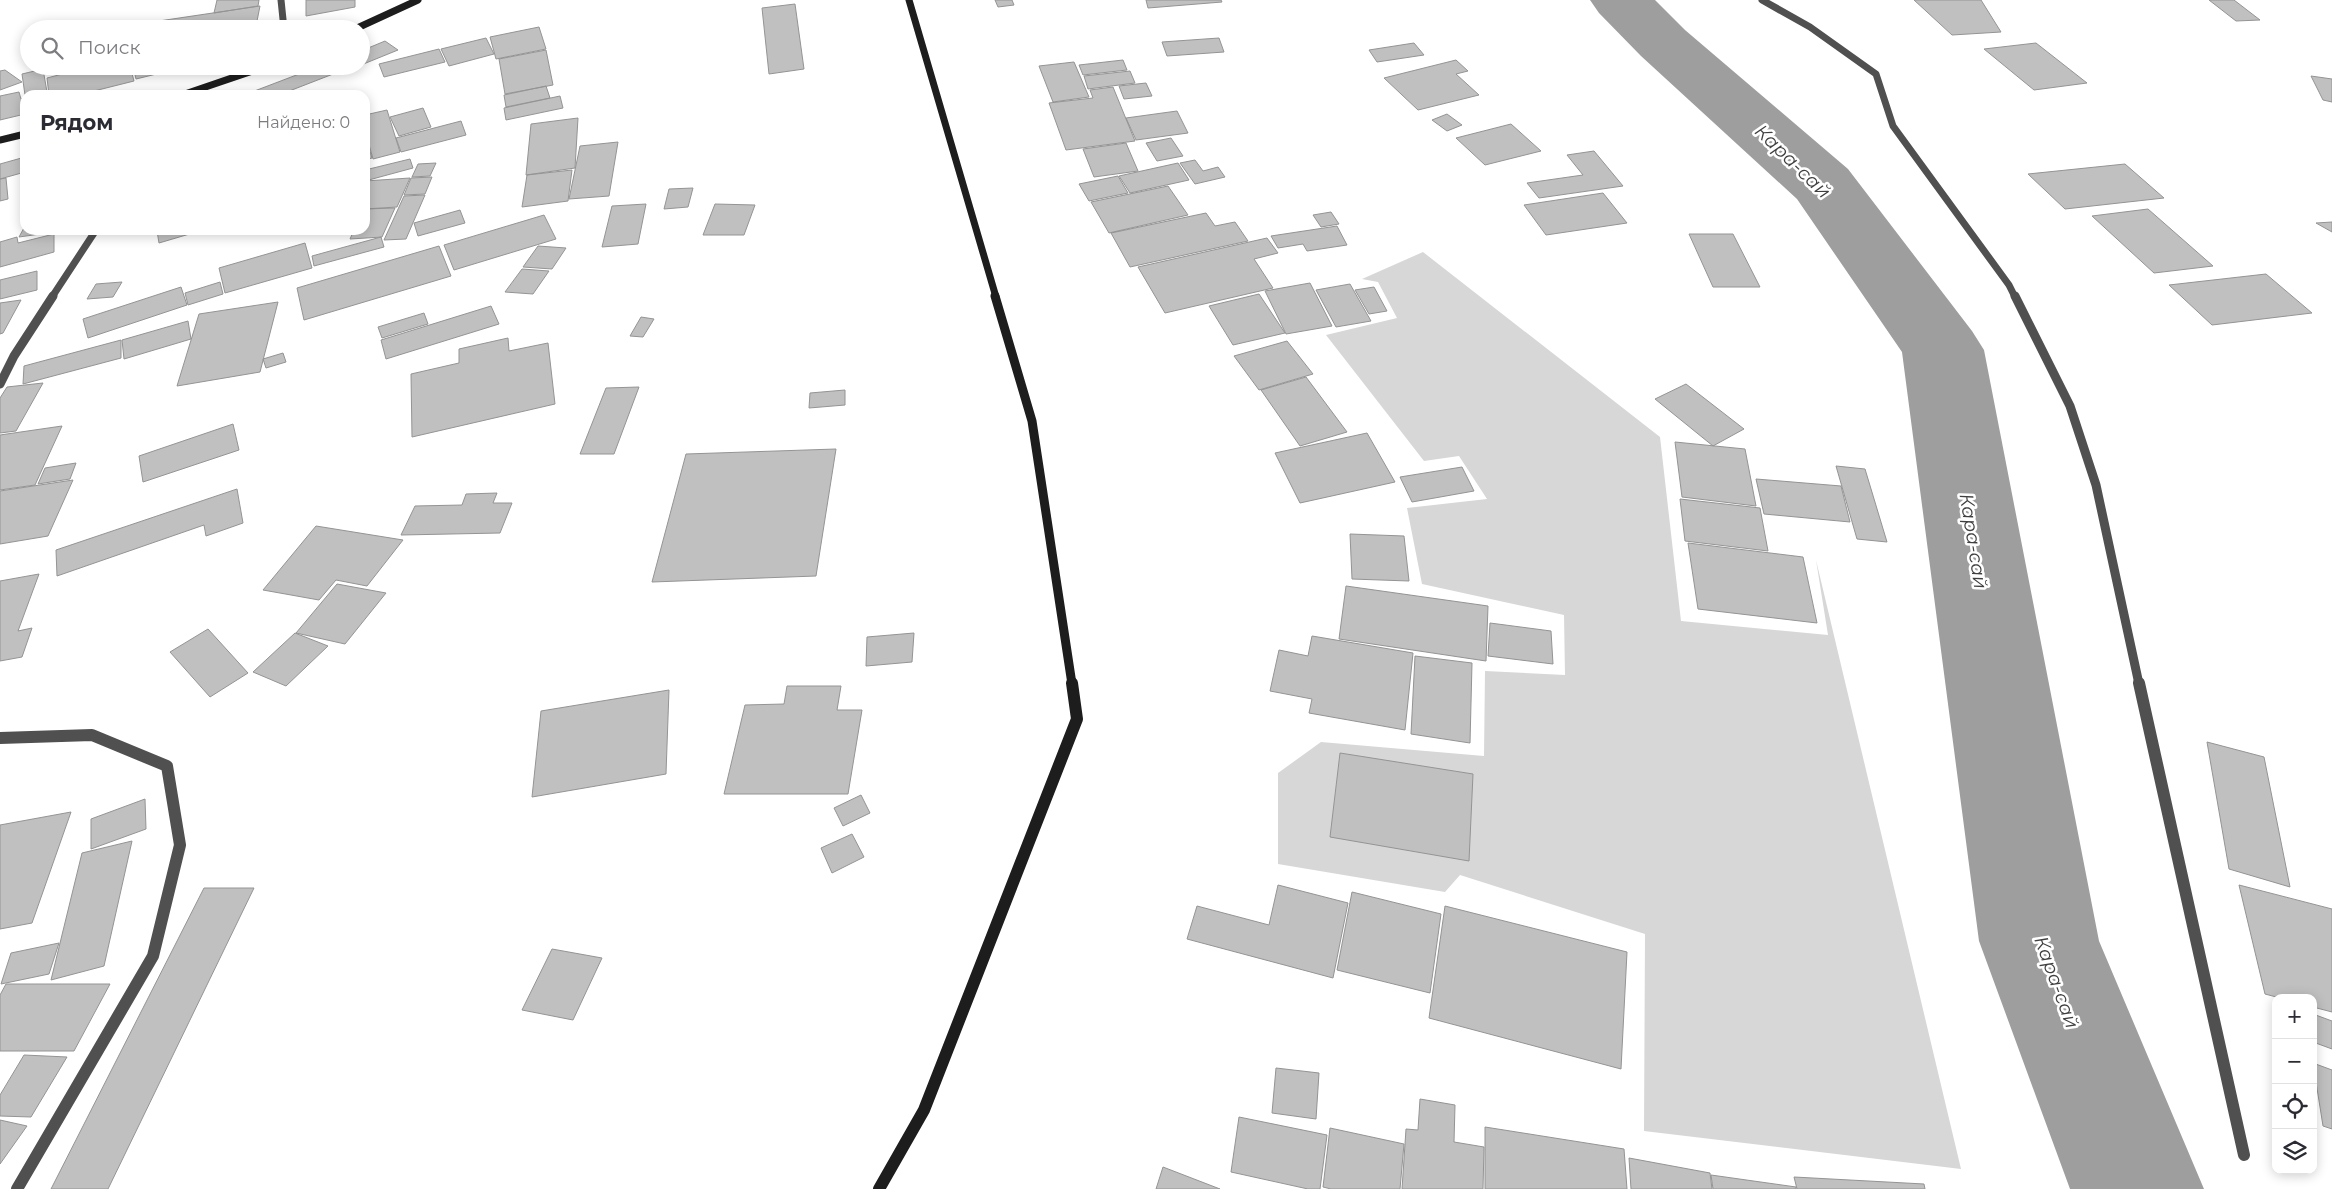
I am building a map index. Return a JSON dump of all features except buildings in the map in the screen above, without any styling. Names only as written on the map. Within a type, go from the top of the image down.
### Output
[{"type":"main road","points":[[370,22],[418,0]]},
{"type":"main road","points":[[879,1189],[924,1110],[1077,719],[1032,420],[909,0]]},
{"type":"main road","points":[[201,90],[242,75]]},
{"type":"main road","points":[[0,140],[20,135]]},
{"type":"street","points":[[281,0],[283,20]]},
{"type":"street","points":[[1762,0],[1810,27],[1876,74],[1893,126],[2009,285],[2070,406],[2096,485],[2119,597],[2244,1155]]},
{"type":"street","points":[[0,384],[14,356],[93,235]]},
{"type":"street","points":[[0,738],[92,735],[167,766],[180,845],[153,956],[16,1189]]},
{"type":"shaded area","points":[[1423,252],[1660,437],[1681,621],[1828,635],[1816,560],[1961,1169],[1644,1131],[1645,934],[1460,875],[1445,892],[1278,864],[1278,773],[1321,742],[1484,756],[1485,671],[1565,675],[1564,615],[1422,584],[1407,508],[1487,499],[1459,456],[1424,461],[1326,335],[1397,318],[1378,282],[1362,279]]},
{"type":"waterway","name":"Кара-сай","points":[[1620,0],[1663,43],[1823,184],[1943,350],[2039,941],[2137,1189]]}]
